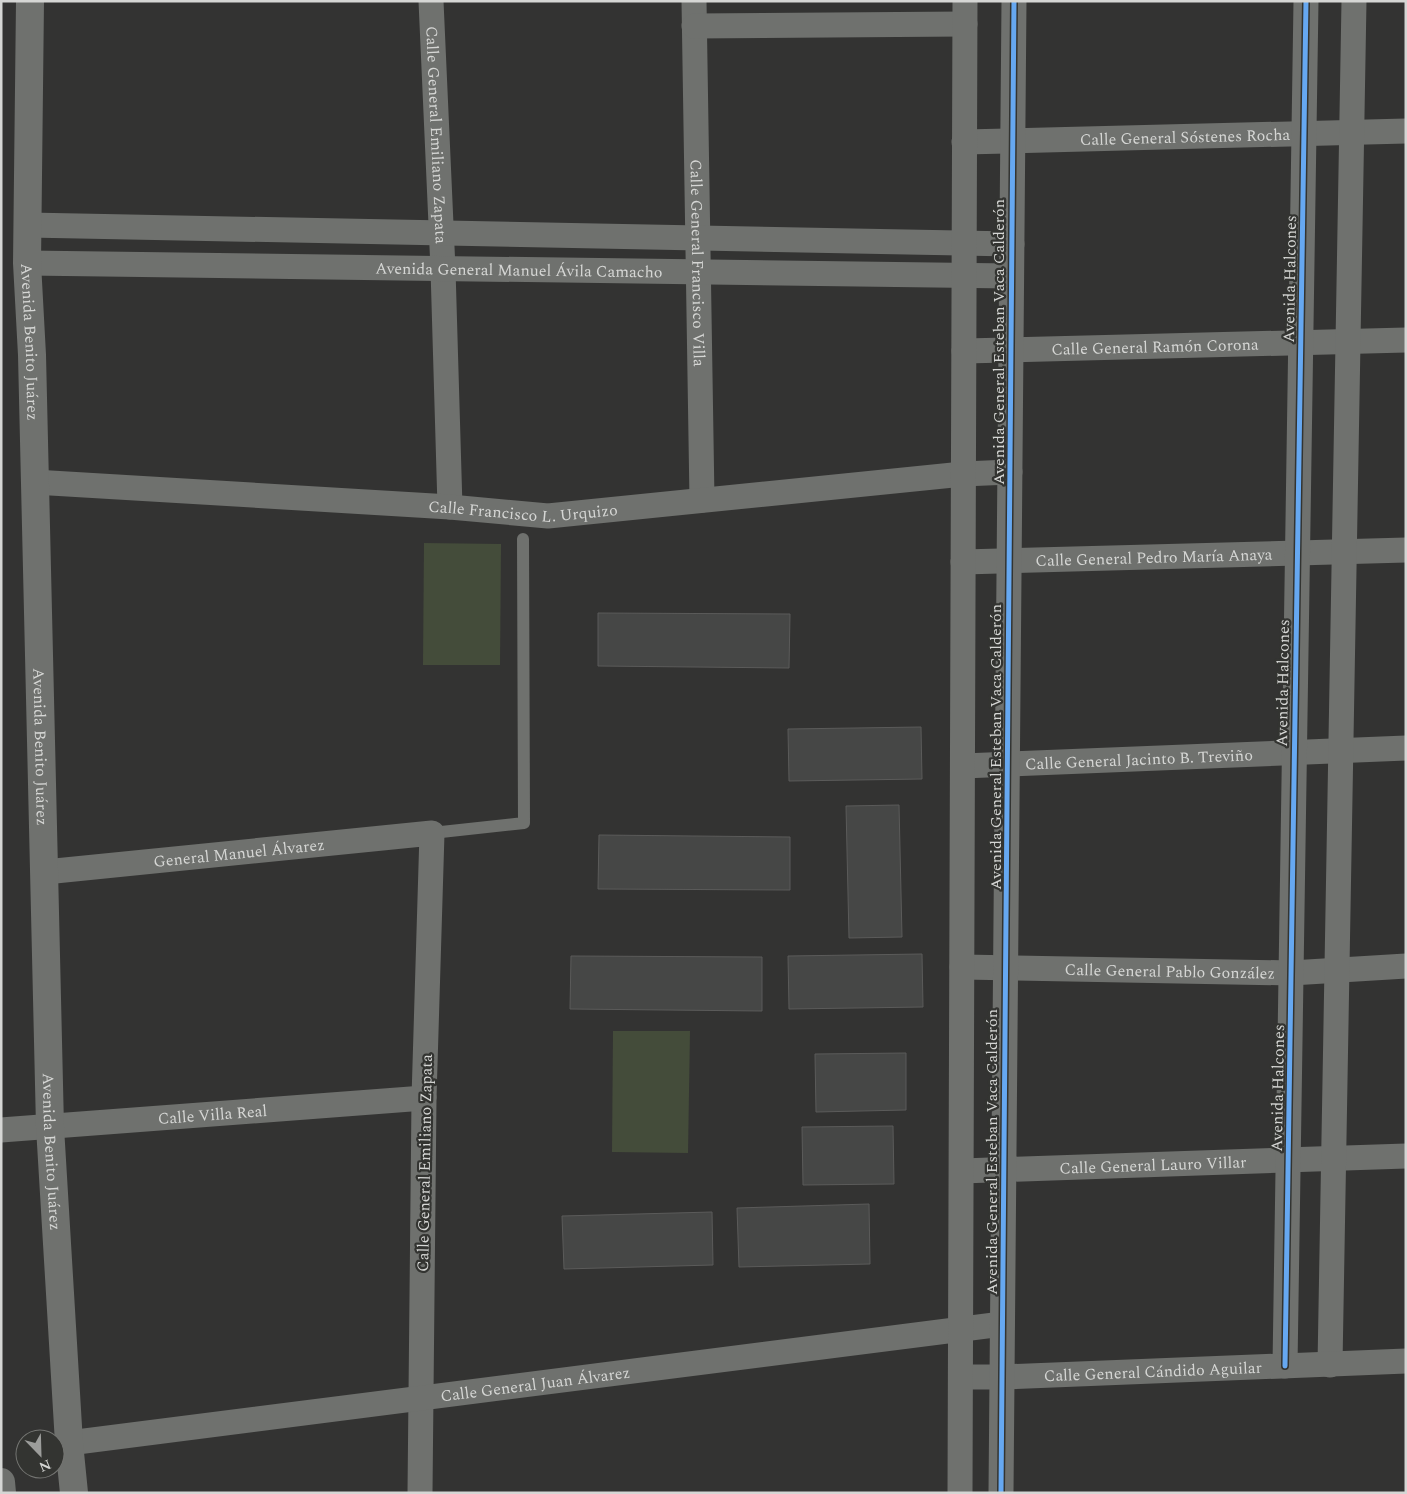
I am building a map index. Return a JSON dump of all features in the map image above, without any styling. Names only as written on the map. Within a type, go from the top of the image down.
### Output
[{"type":"main road","name":"Avenida Benito Juárez","points":[[30,1],[27,263],[32,355],[50,1126],[69,1443],[74,1493]]},
{"type":"main road","points":[[1,1482],[2,1493]]},
{"type":"street","name":"Calle General Emiliano Zapata","points":[[431,1],[443,269],[450,507]]},
{"type":"street","name":"Calle General Francisco Villa","points":[[694,1],[702,500]]},
{"type":"street","name":"Avenida General Esteban Vaca Calderón","points":[[1001,1493],[1014,1]]},
{"type":"street","name":"Avenida Halcones","points":[[1286,1366],[1306,1]]},
{"type":"street","points":[[1330,1365],[1354,1]]},
{"type":"street","points":[[694,26],[965,12]]},
{"type":"street","name":"Avenida General Esteban Vaca Calderón","points":[[960,1493],[965,12]]},
{"type":"street","name":"Calle General Sóstenes Rocha","points":[[964,142],[1406,131]]},
{"type":"street","points":[[28,225],[1012,244]]},
{"type":"street","name":"Avenida General Manuel Ávila Camacho","points":[[27,263],[1011,276]]},
{"type":"street","name":"Calle General Ramón Corona","points":[[964,351],[1406,340]]},
{"type":"street","name":"Calle Francisco L. Urquizo","points":[[34,482],[450,507],[548,516],[963,474],[1010,472]]},
{"type":"street","name":"Calle General Pedro María Anaya","points":[[963,562],[1406,550]]},
{"type":"street","name":"Calle General Jacinto B. Treviño","points":[[963,766],[1406,748]]},
{"type":"street","name":"Calle General Emiliano Zapata","points":[[420,1493],[424,1098],[432,833]]},
{"type":"street","name":"General Manuel Álvarez","points":[[45,872],[432,833]]},
{"type":"street","name":"Calle General Pablo González","points":[[962,967],[1291,972],[1406,966]]},
{"type":"street","name":"Calle Villa Real","points":[[1,1130],[424,1098]]},
{"type":"street","name":"Calle General Lauro Villar","points":[[962,1171],[1406,1156]]},
{"type":"street","name":"Calle General Juan Álvarez","points":[[69,1443],[1002,1324]]},
{"type":"street","name":"Calle General Cándido Aguilar","points":[[961,1377],[1406,1361]]},
{"type":"lane","points":[[432,833],[524,823],[522,539]]},
{"type":"green space","points":[[424,543],[501,544],[500,665],[423,665]]},
{"type":"green space","points":[[613,1031],[690,1031],[688,1153],[612,1152]]},
{"type":"building","points":[[598,613],[790,614],[789,668],[598,666]]},
{"type":"building","points":[[921,727],[922,779],[789,781],[788,729]]},
{"type":"building","points":[[899,805],[902,937],[849,938],[846,806]]},
{"type":"building","points":[[599,835],[790,837],[790,890],[598,889]]},
{"type":"building","points":[[922,954],[923,1007],[789,1009],[788,956]]},
{"type":"building","points":[[571,956],[762,957],[762,1011],[570,1009]]},
{"type":"building","points":[[906,1053],[906,1110],[816,1112],[815,1054]]},
{"type":"building","points":[[893,1126],[894,1184],[803,1185],[802,1127]]},
{"type":"building","points":[[869,1204],[870,1264],[739,1267],[737,1208]]},
{"type":"building","points":[[712,1212],[713,1265],[564,1269],[562,1216]]},
{"type":"cycle path","points":[[1001,1493],[1014,1]]},
{"type":"cycle path","points":[[1285,1366],[1306,1]]}]
